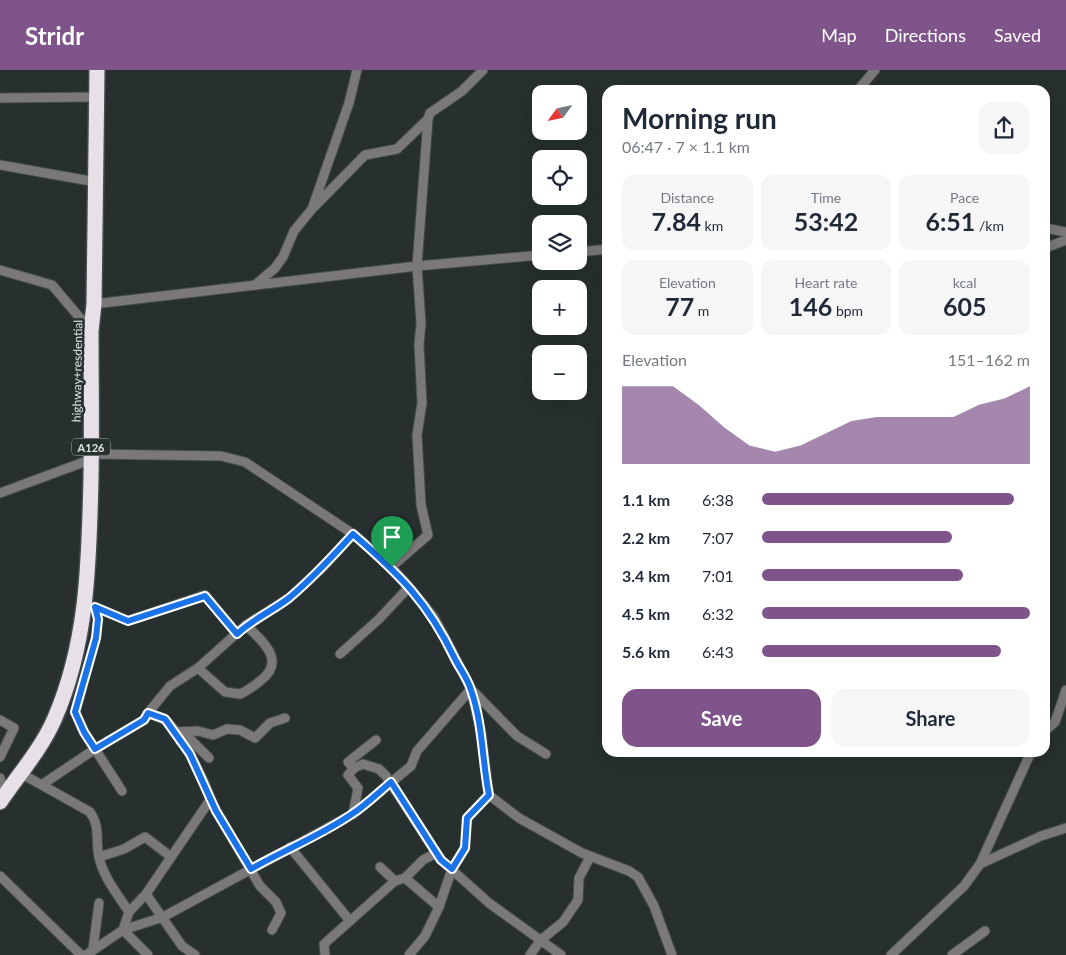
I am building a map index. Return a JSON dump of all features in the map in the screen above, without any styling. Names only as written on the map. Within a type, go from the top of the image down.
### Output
[{"type":"highway","name":"highway+resdential","points":[[2,798],[40,750],[65,694],[90,605],[91,331],[94,304],[97,70]]},
{"type":"street","points":[[312,209],[349,103],[357,70]]},
{"type":"street","points":[[392,567],[428,535],[421,505],[417,435],[422,403],[419,345],[421,323],[417,266],[428,119],[430,113],[462,92],[483,70]]},
{"type":"street","points":[[862,85],[875,70]]},
{"type":"street","points":[[0,98],[96,97]]},
{"type":"street","points":[[254,285],[275,268],[283,257],[294,232],[312,209],[365,155],[397,149],[428,119]]},
{"type":"street","points":[[0,165],[96,182]]},
{"type":"street","points":[[1050,229],[1066,232]]},
{"type":"street","points":[[1050,246],[1066,240]]},
{"type":"street","points":[[587,251],[602,250]]},
{"type":"street","points":[[94,304],[417,266],[532,256]]},
{"type":"street","points":[[0,270],[52,285],[91,331]]},
{"type":"street","points":[[0,493],[91,457],[221,456],[245,462],[353,534],[392,567],[433,616],[471,689],[481,733],[489,795],[519,818],[590,857],[629,871],[638,877],[654,906],[672,955]]},
{"type":"street","points":[[43,784],[95,749],[144,720],[170,686],[198,668],[246,625],[288,599],[321,569],[353,534]]},
{"type":"street","points":[[340,654],[378,619],[409,586]]},
{"type":"street","points":[[90,605],[128,621],[205,596],[237,634]]},
{"type":"street","points":[[90,605],[98,619],[96,638],[75,712],[84,732],[122,791]]},
{"type":"street","points":[[198,668],[225,692],[240,694],[266,677],[272,669],[273,659],[262,641],[246,625]]},
{"type":"street","points":[[471,689],[517,736],[546,754]]},
{"type":"street","points":[[89,952],[124,930],[163,917],[353,814],[411,766],[417,751],[471,689]]},
{"type":"street","points":[[1050,726],[1055,722],[1066,690]]},
{"type":"street","points":[[148,713],[165,719],[174,732],[198,769],[210,800],[260,886],[276,902],[281,913],[272,930]]},
{"type":"street","points":[[174,732],[198,731],[213,734],[227,730],[240,730],[255,738],[270,723],[285,718]]},
{"type":"street","points":[[0,720],[14,728],[0,757]]},
{"type":"street","points":[[180,741],[188,736],[209,758]]},
{"type":"street","points":[[354,768],[348,762],[376,740]]},
{"type":"street","points":[[891,955],[900,951],[964,886],[980,864],[1029,757]]},
{"type":"street","points":[[353,814],[358,788],[348,775],[354,768],[363,764],[379,769],[391,782],[441,860],[489,903],[561,955]]},
{"type":"street","points":[[22,774],[43,784],[90,812],[97,822],[98,857],[104,872],[129,912]]},
{"type":"street","points":[[0,778],[2,798]]},
{"type":"street","points":[[409,955],[425,936],[439,907],[452,869],[465,848],[467,818],[489,795]]},
{"type":"street","points":[[124,930],[129,912],[146,894],[170,856],[210,800]]},
{"type":"street","points":[[980,864],[1040,836],[1066,828]]},
{"type":"street","points":[[98,857],[124,849],[145,837],[170,856]]},
{"type":"street","points":[[290,847],[350,921]]},
{"type":"street","points":[[324,955],[324,944],[395,881],[405,878],[423,860],[436,853]]},
{"type":"street","points":[[530,955],[541,940],[563,922],[578,900],[579,878],[590,857]]},
{"type":"street","points":[[380,867],[395,881]]},
{"type":"street","points":[[0,876],[81,955]]},
{"type":"street","points":[[405,878],[439,907]]},
{"type":"street","points":[[146,894],[187,953]]},
{"type":"street","points":[[89,952],[99,903]]},
{"type":"street","points":[[124,930],[148,955]]},
{"type":"street","points":[[952,955],[985,931]]},
{"type":"route","points":[[353,534],[392,567],[433,616],[446,638],[471,689],[481,733],[489,795],[467,818],[465,848],[452,869],[441,860],[401,801],[391,782],[353,814],[251,869],[229,829],[210,800],[208,790],[190,754],[165,719],[148,713],[144,720],[95,749],[84,732],[75,712],[96,638],[98,619],[95,607],[128,621],[205,596],[237,634],[246,625],[288,599],[321,569],[353,534]]}]
